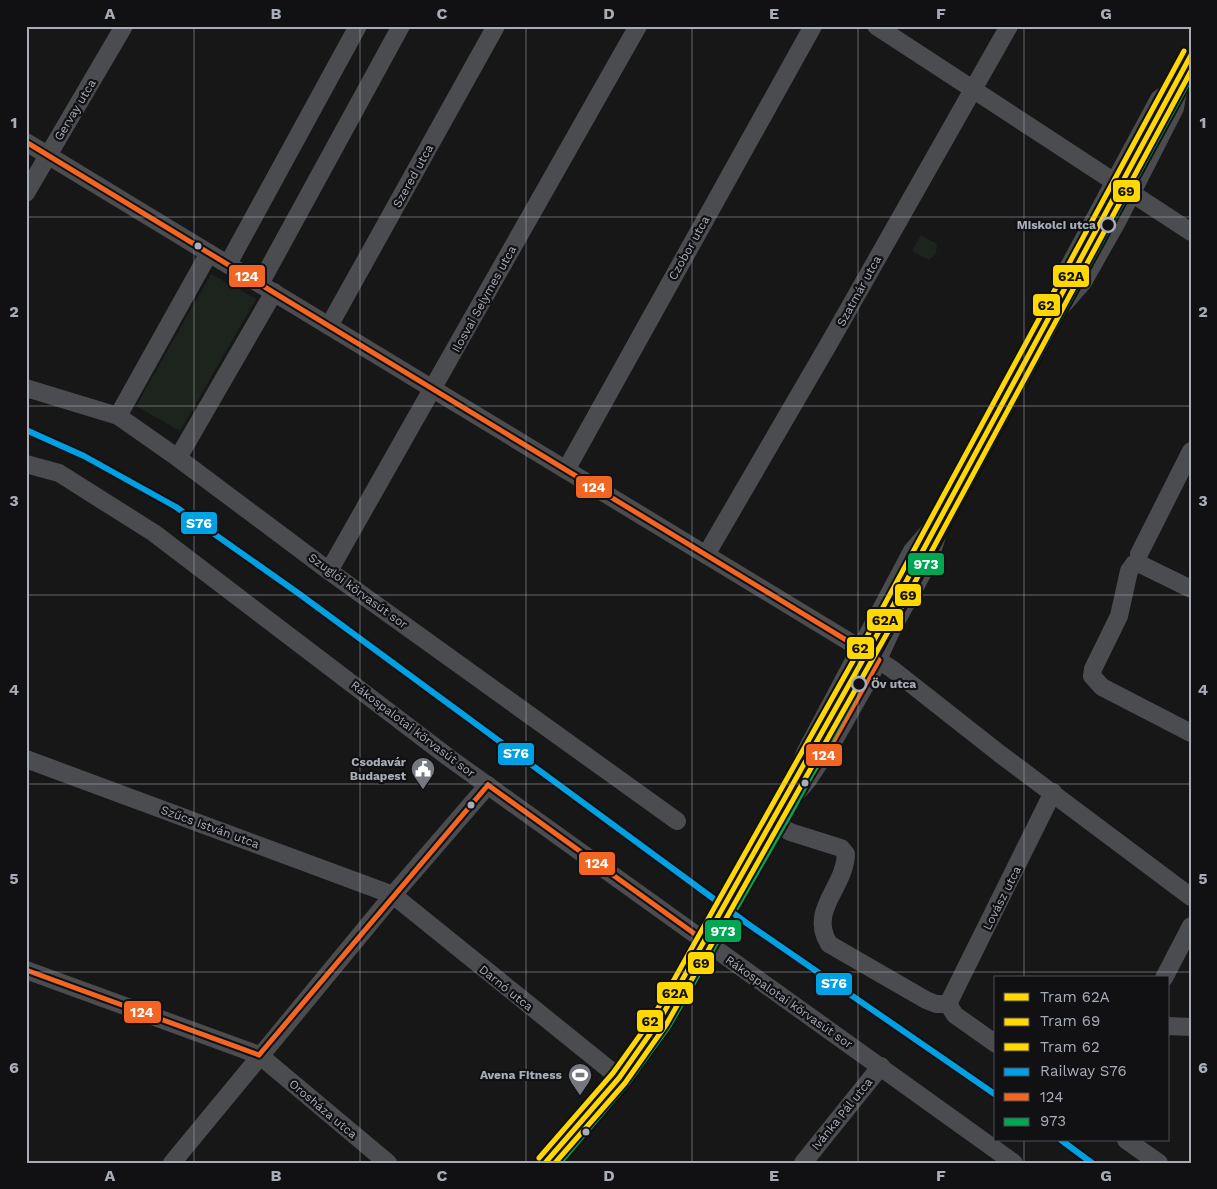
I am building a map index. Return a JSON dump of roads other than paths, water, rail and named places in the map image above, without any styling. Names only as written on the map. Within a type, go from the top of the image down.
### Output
[{"type":"street","name":"Gervay utca","points":[[26,193],[124,26]]},
{"type":"street","points":[[228,264],[358,26]]},
{"type":"street","points":[[178,458],[401,26]]},
{"type":"street","name":"Szered utca","points":[[329,326],[496,26]]},
{"type":"street","name":"Ilosvai Selymes utca","points":[[330,572],[638,26]]},
{"type":"street","name":"Czobor utca","points":[[566,470],[813,26]]},
{"type":"street","points":[[876,26],[1191,232]]},
{"type":"street","name":"Szatmár utca","points":[[706,555],[832,340],[1009,26]]},
{"type":"street","points":[[1048,322],[1083,282],[1175,108],[1179,84],[1191,61]]},
{"type":"street","points":[[785,806],[822,761],[879,660],[891,631],[929,561],[944,514],[1048,322],[1066,272],[1159,99],[1179,84]]},
{"type":"street","points":[[26,142],[879,660],[1191,897]]},
{"type":"street","points":[[118,416],[209,253]]},
{"type":"street","name":"Szuglói körvasút sor","points":[[26,388],[118,416],[178,458],[330,572],[677,821]]},
{"type":"street","points":[[1139,554],[1191,451]]},
{"type":"street","name":"Rákospalotai körvasút sor","points":[[26,464],[59,474],[154,533],[448,757],[1014,1163]]},
{"type":"street","points":[[550,1163],[621,1080],[662,1022],[706,942],[776,823],[785,806],[805,753],[912,551],[944,514]]},
{"type":"street","points":[[1191,588],[1140,564],[1134,564],[1129,571],[1120,616],[1093,668],[1092,676],[1102,687],[1191,733]]},
{"type":"street","name":"Szűcs István utca","points":[[26,758],[393,895]]},
{"type":"street","points":[[172,1163],[259,1055],[488,785]]},
{"type":"street","name":"Lovász utca","points":[[948,1004],[1053,792]]},
{"type":"street","points":[[776,823],[790,832],[841,848],[846,854],[845,867],[821,919],[822,932],[829,944],[926,1000],[936,1004],[948,1004],[955,1015],[994,1043]]},
{"type":"street","name":"Darnó utca","points":[[393,895],[621,1080]]},
{"type":"street","points":[[1165,976],[1191,926]]},
{"type":"street","name":"Orosháza utca","points":[[26,970],[259,1055],[388,1163]]},
{"type":"street","points":[[1170,1026],[1191,1027]]},
{"type":"street","name":"Ivánka Pál utca","points":[[803,1163],[881,1066]]},
{"type":"street","points":[[1129,1142],[1159,1163]]},
{"type":"tram line","name":"62","points":[[539,1158],[613,1073],[653,1017],[875,622],[1184,51]]},
{"type":"tram line","name":"62A","points":[[545,1163],[619,1078],[659,1021],[882,626],[1191,55]]},
{"type":"tram line","name":"69","points":[[555,1163],[625,1083],[666,1025],[889,630],[1191,71]]},
{"type":"rail line","name":"S76","points":[[26,430],[84,456],[176,507],[298,593],[748,924],[994,1094]]},
{"type":"rail line","name":"S76","points":[[1064,1142],[1092,1163]]},
{"type":"place","name":"Miskolci utca","points":[[1108,225]]},
{"type":"place","name":"Öv utca","points":[[859,684]]},
{"type":"place","name":"Csodavár Budapest","points":[[423,790]]},
{"type":"place","name":"Avena Fitness","points":[[580,1096]]}]
